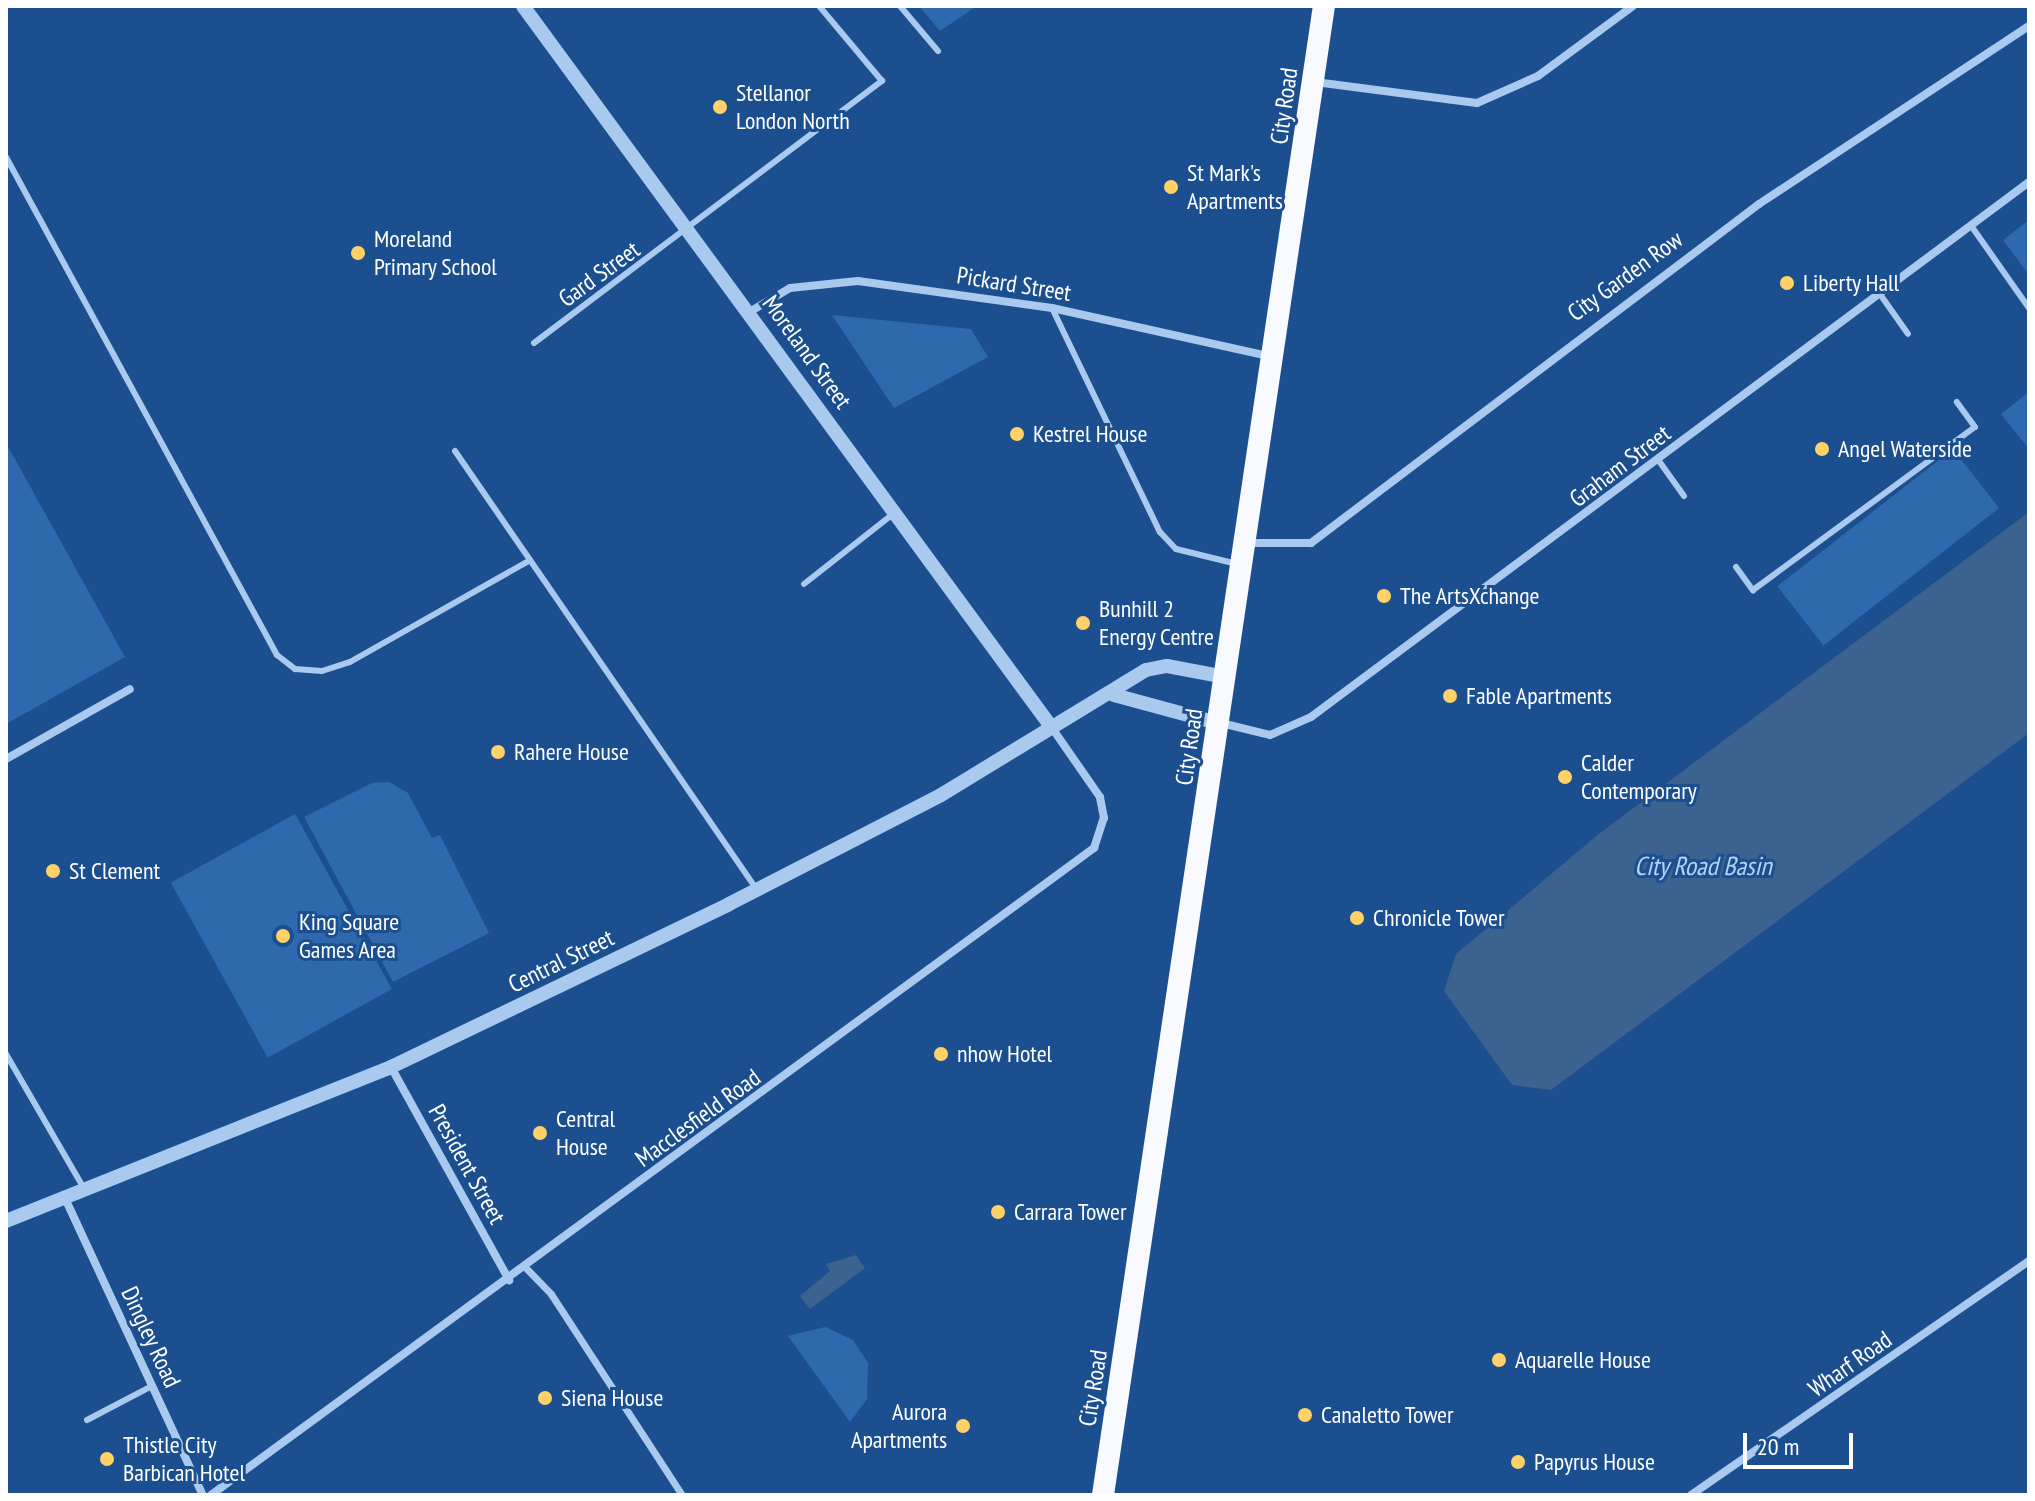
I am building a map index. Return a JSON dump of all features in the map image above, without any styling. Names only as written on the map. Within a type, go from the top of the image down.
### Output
[{"type":"highway","name":"City Road","points":[[1103,1495],[1244,566],[1324,6]]},
{"type":"street","name":"Moreland Street","points":[[523,6],[565,55],[685,233],[751,311],[1052,728]]},
{"type":"street","points":[[1314,82],[1477,103],[1538,76],[1633,6]]},
{"type":"street","name":"City Garden Row","points":[[1247,543],[1311,543],[1759,204],[2029,26]]},
{"type":"street","name":"Graham Street","points":[[1218,723],[1270,735],[1311,717],[1882,297],[2029,182]]},
{"type":"street","name":"Pickard Street","points":[[751,311],[790,288],[836,279],[1052,308],[1274,357]]},
{"type":"street","name":"Central Street","points":[[6,1221],[83,1187],[391,1067],[757,890],[1114,695],[1146,670],[1167,666],[1226,677]]},
{"type":"street","points":[[6,759],[130,689]]},
{"type":"street","points":[[1114,695],[1218,723]]},
{"type":"street","name":"Macclesfield Road","points":[[211,1495],[526,1268],[1094,848],[1104,818],[1100,797],[1052,728]]},
{"type":"street","name":"President Street","points":[[391,1067],[509,1280]]},
{"type":"street","name":"Dingley Road","points":[[64,1195],[203,1495]]},
{"type":"street","name":"Wharf Road","points":[[1691,1495],[2029,1261]]},
{"type":"street","points":[[526,1268],[551,1294],[682,1495]]},
{"type":"lane","name":"Gard Street","points":[[534,343],[685,233],[882,81],[819,6]]},
{"type":"lane","points":[[900,6],[938,51]]},
{"type":"lane","points":[[6,157],[277,655],[295,669],[322,671],[350,662],[530,560]]},
{"type":"lane","points":[[1972,227],[2029,308]]},
{"type":"lane","points":[[1882,297],[1908,334]]},
{"type":"lane","points":[[1052,308],[1160,532],[1176,549],[1244,566]]},
{"type":"lane","points":[[1736,567],[1753,590],[1975,427],[1957,402]]},
{"type":"lane","points":[[455,451],[757,890]]},
{"type":"lane","points":[[1659,461],[1684,496]]},
{"type":"lane","points":[[804,584],[896,512]]},
{"type":"lane","points":[[6,1054],[83,1187]]},
{"type":"lane","points":[[87,1420],[152,1386]]},
{"type":"shaded area","points":[[919,6],[977,6],[940,31]]},
{"type":"shaded area","points":[[2029,220],[2029,275],[2003,240]]},
{"type":"shaded area","points":[[832,315],[971,329],[988,357],[894,408]]},
{"type":"shaded area","points":[[2029,392],[2029,449],[2001,414]]},
{"type":"shaded area","points":[[6,443],[125,657],[6,724]]},
{"type":"shaded area","points":[[1953,449],[1999,508],[1823,645],[1777,586]]},
{"type":"shaded area","points":[[389,782],[408,793],[432,838],[440,835],[489,933],[393,982],[304,817],[372,783]]},
{"type":"shaded area","name":"King Square Games Area","points":[[295,814],[392,989],[268,1058],[171,883]]},
{"type":"shaded area","points":[[825,1327],[853,1340],[868,1363],[867,1399],[850,1422],[788,1336]]},
{"type":"water","name":"City Road Basin","points":[[2029,512],[2029,733],[1551,1090],[1512,1085],[1444,991],[1456,954],[1600,833]]},
{"type":"water","points":[[856,1255],[865,1268],[810,1309],[800,1296],[830,1271],[826,1264]]},
{"type":"place","name":"Stellanor London North","points":[[720,107]]},
{"type":"place","name":"St Mark's Apartments","points":[[1171,187]]},
{"type":"place","name":"Moreland Primary School","points":[[358,253]]},
{"type":"place","name":"Liberty Hall","points":[[1787,283]]},
{"type":"place","name":"Kestrel House","points":[[1017,434]]},
{"type":"place","name":"Angel Waterside","points":[[1822,449]]},
{"type":"place","name":"The ArtsXchange","points":[[1384,596]]},
{"type":"place","name":"Bunhill 2 Energy Centre","points":[[1083,623]]},
{"type":"place","name":"Fable Apartments","points":[[1450,696]]},
{"type":"place","name":"Rahere House","points":[[498,752]]},
{"type":"place","name":"Calder Contemporary","points":[[1565,777]]},
{"type":"place","name":"St Clement","points":[[53,871]]},
{"type":"place","name":"Chronicle Tower","points":[[1357,918]]},
{"type":"place","name":"King Square Games Area","points":[[283,936]]},
{"type":"place","name":"nhow Hotel","points":[[941,1054]]},
{"type":"place","name":"Central House","points":[[540,1133]]},
{"type":"place","name":"Carrara Tower","points":[[998,1212]]},
{"type":"place","name":"Aquarelle House","points":[[1499,1360]]},
{"type":"place","name":"Siena House","points":[[545,1398]]},
{"type":"place","name":"Canaletto Tower","points":[[1305,1415]]},
{"type":"place","name":"Aurora Apartments","points":[[963,1426]]},
{"type":"place","name":"Thistle City Barbican Hotel","points":[[107,1459]]},
{"type":"place","name":"Papyrus House","points":[[1518,1462]]}]
